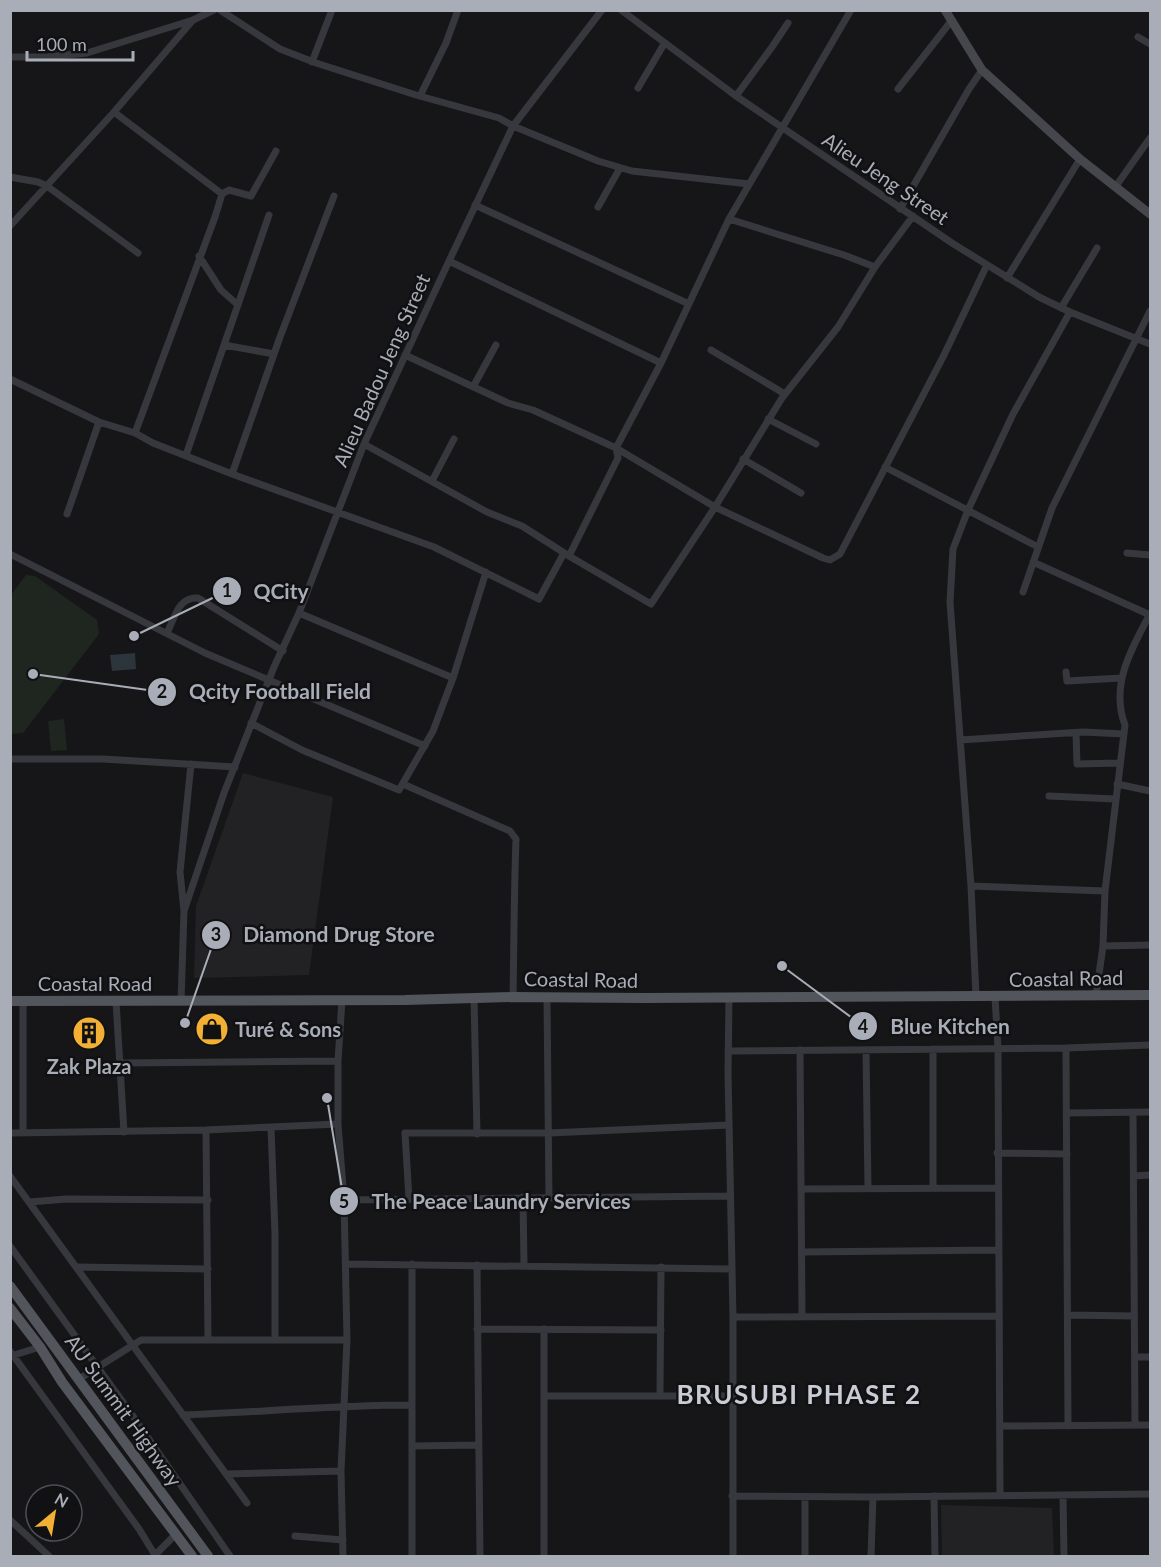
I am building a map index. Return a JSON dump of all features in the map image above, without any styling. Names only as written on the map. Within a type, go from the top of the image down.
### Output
[{"type":"main road","name":"Coastal Road","points":[[10,1001],[181,1002],[513,997],[1150,995]]},
{"type":"main road","name":"AU Summit Highway","points":[[10,1286],[208,1557]]},
{"type":"main road","name":"AU Summit Highway","points":[[10,1308],[192,1557]]},
{"type":"street","points":[[10,57],[45,57],[87,53],[193,20],[214,10]]},
{"type":"street","points":[[220,10],[280,49],[312,62],[498,118],[598,161],[632,171],[749,184]]},
{"type":"street","points":[[312,62],[332,10]]},
{"type":"street","points":[[420,96],[446,43],[458,10]]},
{"type":"street","name":"Alieu Badou Jeng Street","points":[[184,911],[235,767],[269,680],[299,613],[364,444],[405,355],[513,126],[602,10]]},
{"type":"street","name":"Alieu Jeng Street","points":[[621,10],[664,44],[781,128],[1007,278],[1061,308],[1150,344]]},
{"type":"street","points":[[945,10],[982,70],[1080,159],[1150,214]]},
{"type":"street","points":[[10,379],[99,422],[135,433],[153,443],[232,474],[434,547],[539,599],[566,555],[618,458],[616,448],[661,363],[729,219],[848,12]]},
{"type":"street","points":[[10,226],[114,112],[193,20]]},
{"type":"street","points":[[898,89],[952,20]]},
{"type":"street","points":[[736,96],[788,23]]},
{"type":"street","points":[[1138,37],[1150,44]]},
{"type":"street","points":[[638,88],[664,44]]},
{"type":"street","points":[[900,209],[982,70]]},
{"type":"street","points":[[114,112],[222,194]]},
{"type":"street","points":[[1116,186],[1150,138]]},
{"type":"street","points":[[135,433],[222,194],[229,190],[251,196],[276,152]]},
{"type":"street","points":[[1007,278],[1080,159]]},
{"type":"street","points":[[598,207],[620,168]]},
{"type":"street","points":[[10,177],[47,186],[138,253]]},
{"type":"street","points":[[232,474],[274,354],[334,196]]},
{"type":"street","points":[[475,205],[688,304]]},
{"type":"street","points":[[186,455],[269,215]]},
{"type":"street","points":[[364,444],[487,512],[522,526],[566,555],[651,604],[715,507],[768,419],[838,327],[875,267],[913,216]]},
{"type":"street","points":[[729,219],[875,267]]},
{"type":"street","points":[[1061,308],[1097,248]]},
{"type":"street","points":[[199,256],[220,290],[238,305]]},
{"type":"street","points":[[449,261],[661,363]]},
{"type":"street","points":[[405,355],[508,403],[533,410],[616,448],[715,507],[830,561],[840,554],[943,357],[987,265]]},
{"type":"street","points":[[1023,592],[1052,508],[1150,311]]},
{"type":"street","points":[[976,997],[971,886],[950,602],[953,549],[968,510],[1013,414],[1070,312]]},
{"type":"street","points":[[224,345],[274,354]]},
{"type":"street","points":[[473,387],[496,345]]},
{"type":"street","points":[[711,350],[785,394]]},
{"type":"street","points":[[768,419],[816,444]]},
{"type":"street","points":[[67,514],[99,422]]},
{"type":"street","points":[[432,481],[454,439]]},
{"type":"street","points":[[743,459],[801,493]]},
{"type":"street","points":[[885,467],[1038,547]]},
{"type":"street","points":[[1127,553],[1150,555]]},
{"type":"street","points":[[10,554],[205,653],[425,746]]},
{"type":"street","points":[[1033,562],[1150,614],[1134,644],[1120,684],[1121,713],[1125,725],[1105,891],[1096,995]]},
{"type":"street","points":[[252,723],[302,750],[399,790],[425,746],[453,678],[486,572]]},
{"type":"street","points":[[167,633],[183,602],[189,597],[198,598],[283,651]]},
{"type":"street","points":[[299,613],[453,678]]},
{"type":"street","points":[[1066,672],[1067,681],[1122,678]]},
{"type":"street","points":[[960,740],[1076,733],[1124,734]]},
{"type":"street","points":[[1076,733],[1077,764],[1120,763]]},
{"type":"street","points":[[10,759],[103,759],[235,767]]},
{"type":"street","points":[[181,1002],[184,911],[180,872],[191,764]]},
{"type":"street","points":[[403,784],[510,831],[516,839],[513,898],[515,919],[513,997]]},
{"type":"street","points":[[1117,784],[1150,791]]},
{"type":"street","points":[[1048,796],[1115,799]]},
{"type":"street","points":[[971,886],[1105,891]]},
{"type":"street","points":[[1102,945],[1150,945]]},
{"type":"street","points":[[547,997],[549,1198]]},
{"type":"street","points":[[995,997],[998,1048],[997,1250],[1000,1495]]},
{"type":"street","points":[[474,998],[477,1134]]},
{"type":"street","points":[[729,998],[733,1557]]},
{"type":"street","points":[[342,1000],[338,1061],[338,1124],[344,1200],[347,1340],[341,1471],[343,1557]]},
{"type":"street","points":[[23,1001],[23,1133]]},
{"type":"street","points":[[116,1001],[124,1132]]},
{"type":"street","points":[[728,1051],[1066,1048],[1150,1045]]},
{"type":"street","points":[[1066,1048],[1068,1426]]},
{"type":"street","points":[[933,1049],[933,1188]]},
{"type":"street","points":[[800,1050],[802,1316]]},
{"type":"street","points":[[866,1050],[868,1188]]},
{"type":"street","points":[[120,1063],[338,1061]]},
{"type":"street","points":[[1133,1112],[1135,1425]]},
{"type":"street","points":[[1067,1113],[1150,1112]]},
{"type":"street","points":[[10,1133],[206,1130],[338,1124]]},
{"type":"street","points":[[409,1199],[405,1133],[549,1133],[729,1125]]},
{"type":"street","points":[[271,1127],[275,1234],[275,1340]]},
{"type":"street","points":[[206,1130],[208,1340]]},
{"type":"street","points":[[997,1153],[1066,1154]]},
{"type":"street","points":[[1134,1176],[1150,1175]]},
{"type":"street","points":[[10,1176],[134,1344],[247,1503]]},
{"type":"street","points":[[802,1189],[998,1188]]},
{"type":"street","points":[[344,1200],[730,1196]]},
{"type":"street","points":[[523,1197],[524,1266]]},
{"type":"street","points":[[28,1202],[67,1198],[208,1200]]},
{"type":"street","points":[[10,1246],[98,1367],[230,1557]]},
{"type":"street","points":[[802,1252],[997,1250]]},
{"type":"street","points":[[346,1264],[731,1269]]},
{"type":"street","points":[[412,1264],[412,1557]]},
{"type":"street","points":[[477,1265],[480,1557]]},
{"type":"street","points":[[78,1267],[208,1269]]},
{"type":"street","points":[[660,1395],[661,1267]]},
{"type":"street","points":[[1068,1315],[1134,1316]]},
{"type":"street","points":[[732,1317],[999,1316]]},
{"type":"street","points":[[477,1329],[662,1330]]},
{"type":"street","points":[[544,1329],[544,1557]]},
{"type":"street","points":[[80,1379],[141,1340],[347,1340]]},
{"type":"street","points":[[40,1347],[12,1354],[139,1529],[154,1556],[176,1534]]},
{"type":"street","points":[[1135,1357],[1150,1357]]},
{"type":"street","points":[[544,1396],[733,1396]]},
{"type":"street","points":[[183,1415],[264,1412],[344,1405],[412,1405]]},
{"type":"street","points":[[1000,1426],[1150,1425]]},
{"type":"street","points":[[412,1446],[478,1445]]},
{"type":"street","points":[[226,1474],[341,1471]]},
{"type":"street","points":[[732,1496],[1150,1494]]},
{"type":"street","points":[[934,1496],[935,1557]]},
{"type":"street","points":[[1063,1496],[1064,1557]]},
{"type":"street","points":[[805,1557],[806,1497]]},
{"type":"street","points":[[871,1557],[873,1497]]},
{"type":"street","points":[[10,1520],[49,1557]]},
{"type":"street","points":[[295,1536],[343,1540]]},
{"type":"shaded area","points":[[26,575],[35,576],[97,620],[99,634],[23,733],[11,734],[11,595]]},
{"type":"shaded area","points":[[135,653],[136,669],[112,671],[110,655]]},
{"type":"shaded area","points":[[64,719],[67,750],[51,751],[48,721]]},
{"type":"shaded area","points":[[243,773],[333,797],[309,975],[194,978],[196,906]]},
{"type":"shaded area","points":[[941,1505],[1052,1508],[1054,1556],[942,1556]]},
{"type":"place","name":"QCity","points":[[134,636]]},
{"type":"place","name":"Qcity Football Field","points":[[33,674]]},
{"type":"place","name":"Blue Kitchen","points":[[782,966]]},
{"type":"place","name":"Diamond Drug Store","points":[[185,1023]]},
{"type":"place","name":"Turé & Sons","points":[[212,1029]]},
{"type":"place","name":"Zak Plaza","points":[[89,1033]]},
{"type":"place","name":"The Peace Laundry Services","points":[[327,1098]]},
{"type":"district","name":"BRUSUBI PHASE 2","points":[[799,1394]]}]
